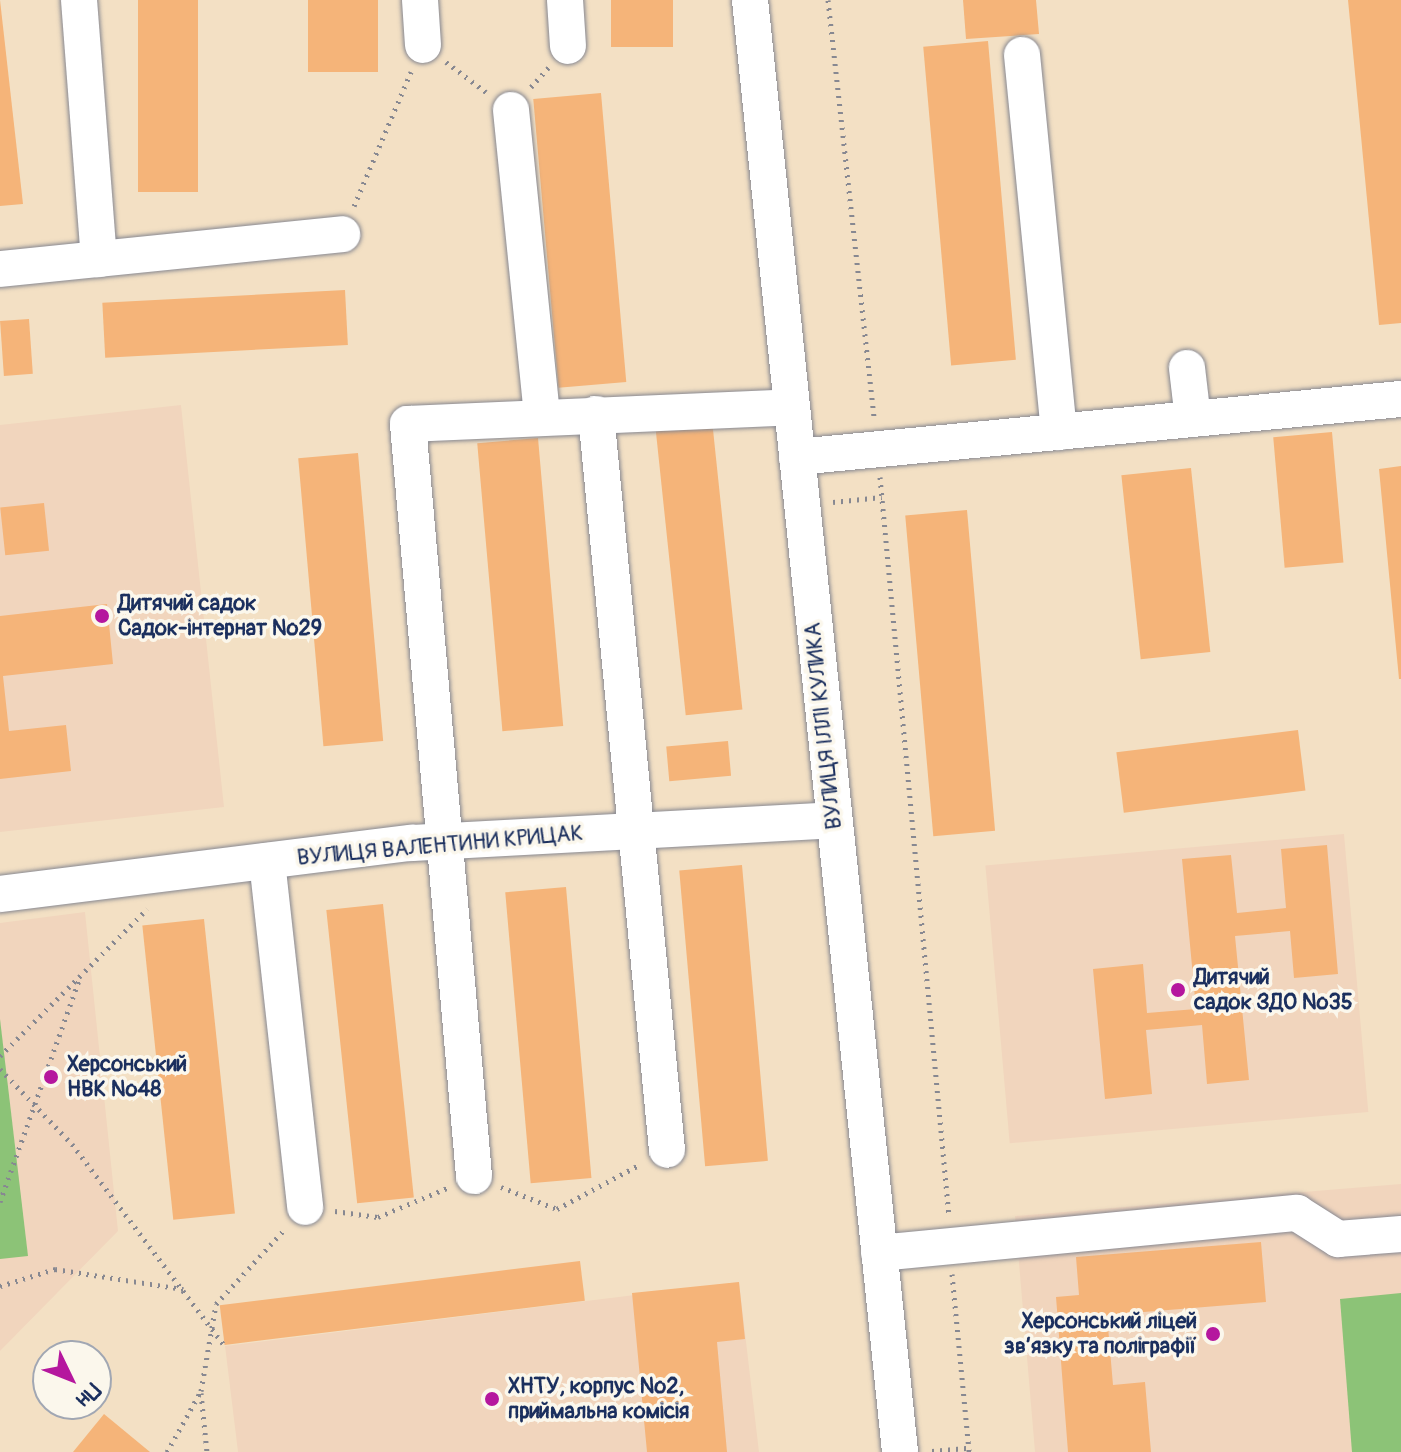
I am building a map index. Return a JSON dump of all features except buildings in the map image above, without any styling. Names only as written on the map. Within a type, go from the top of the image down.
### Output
[{"type":"street","points":[[79,0],[99,259]]},
{"type":"street","points":[[420,0],[423,45]]},
{"type":"street","points":[[565,0],[568,46]]},
{"type":"street","name":"ВУЛИЦЯ ІЛЛІ КУЛИКА","points":[[750,0],[879,1253],[916,1451]]},
{"type":"street","points":[[1022,55],[1059,432]]},
{"type":"street","points":[[511,110],[542,417]]},
{"type":"street","points":[[0,269],[342,234]]},
{"type":"street","points":[[1187,368],[1193,419]]},
{"type":"street","points":[[797,457],[1401,399]]},
{"type":"street","points":[[474,1176],[408,424],[792,407]]},
{"type":"street","points":[[596,414],[640,831],[667,1150]]},
{"type":"street","name":"ВУЛИЦЯ ВАЛЕНТИНИ КРИЦАК","points":[[0,894],[445,841],[833,820]]},
{"type":"street","points":[[267,861],[305,1207]]},
{"type":"street","points":[[879,1253],[1297,1213],[1338,1239],[1401,1234]]},
{"type":"path","points":[[828,0],[882,497],[969,1450],[916,1451]]},
{"type":"path","points":[[342,234],[423,45],[511,110],[568,46]]},
{"type":"path","points":[[833,502],[882,497]]},
{"type":"path","points":[[0,1056],[184,871]]},
{"type":"path","points":[[0,1202],[81,975]]},
{"type":"path","points":[[0,1069],[35,1104],[184,1289],[225,1346]]},
{"type":"path","points":[[207,1452],[201,1391],[216,1304],[305,1207],[378,1217],[474,1176],[557,1209],[667,1150]]},
{"type":"path","points":[[0,1286],[55,1269],[184,1289]]},
{"type":"path","points":[[167,1452],[201,1391]]},
{"type":"shaded area","name":"Дитячий садок Садок-інтернат №29","points":[[181,405],[224,807],[0,832],[0,425]]},
{"type":"shaded area","name":"Дитячий садок ЗДО №35","points":[[1344,834],[1368,1112],[1010,1143],[985,865]]},
{"type":"shaded area","name":"Херсонський НВК №48","points":[[85,912],[118,1231],[0,1351],[0,923]]},
{"type":"shaded area","name":"Херсонський ліцей зв’язку та поліграфії","points":[[1401,1184],[1401,1452],[1035,1452],[1015,1216]]},
{"type":"shaded area","name":"ХНТУ, корпус №2, приймальна комісія","points":[[739,1282],[759,1452],[238,1452],[225,1346]]},
{"type":"green space","points":[[0,1019],[28,1256],[0,1259]]},
{"type":"green space","points":[[1401,1293],[1401,1452],[1352,1452],[1340,1299]]},
{"type":"place","name":"Дитячий садок Садок-інтернат №29","points":[[102,616]]},
{"type":"place","name":"Дитячий садок ЗДО №35","points":[[1178,990]]},
{"type":"place","name":"Херсонський НВК №48","points":[[51,1077]]},
{"type":"place","name":"Херсонський ліцей зв’язку та поліграфії","points":[[1213,1334]]},
{"type":"place","name":"ХНТУ, корпус №2, приймальна комісія","points":[[492,1399]]}]
